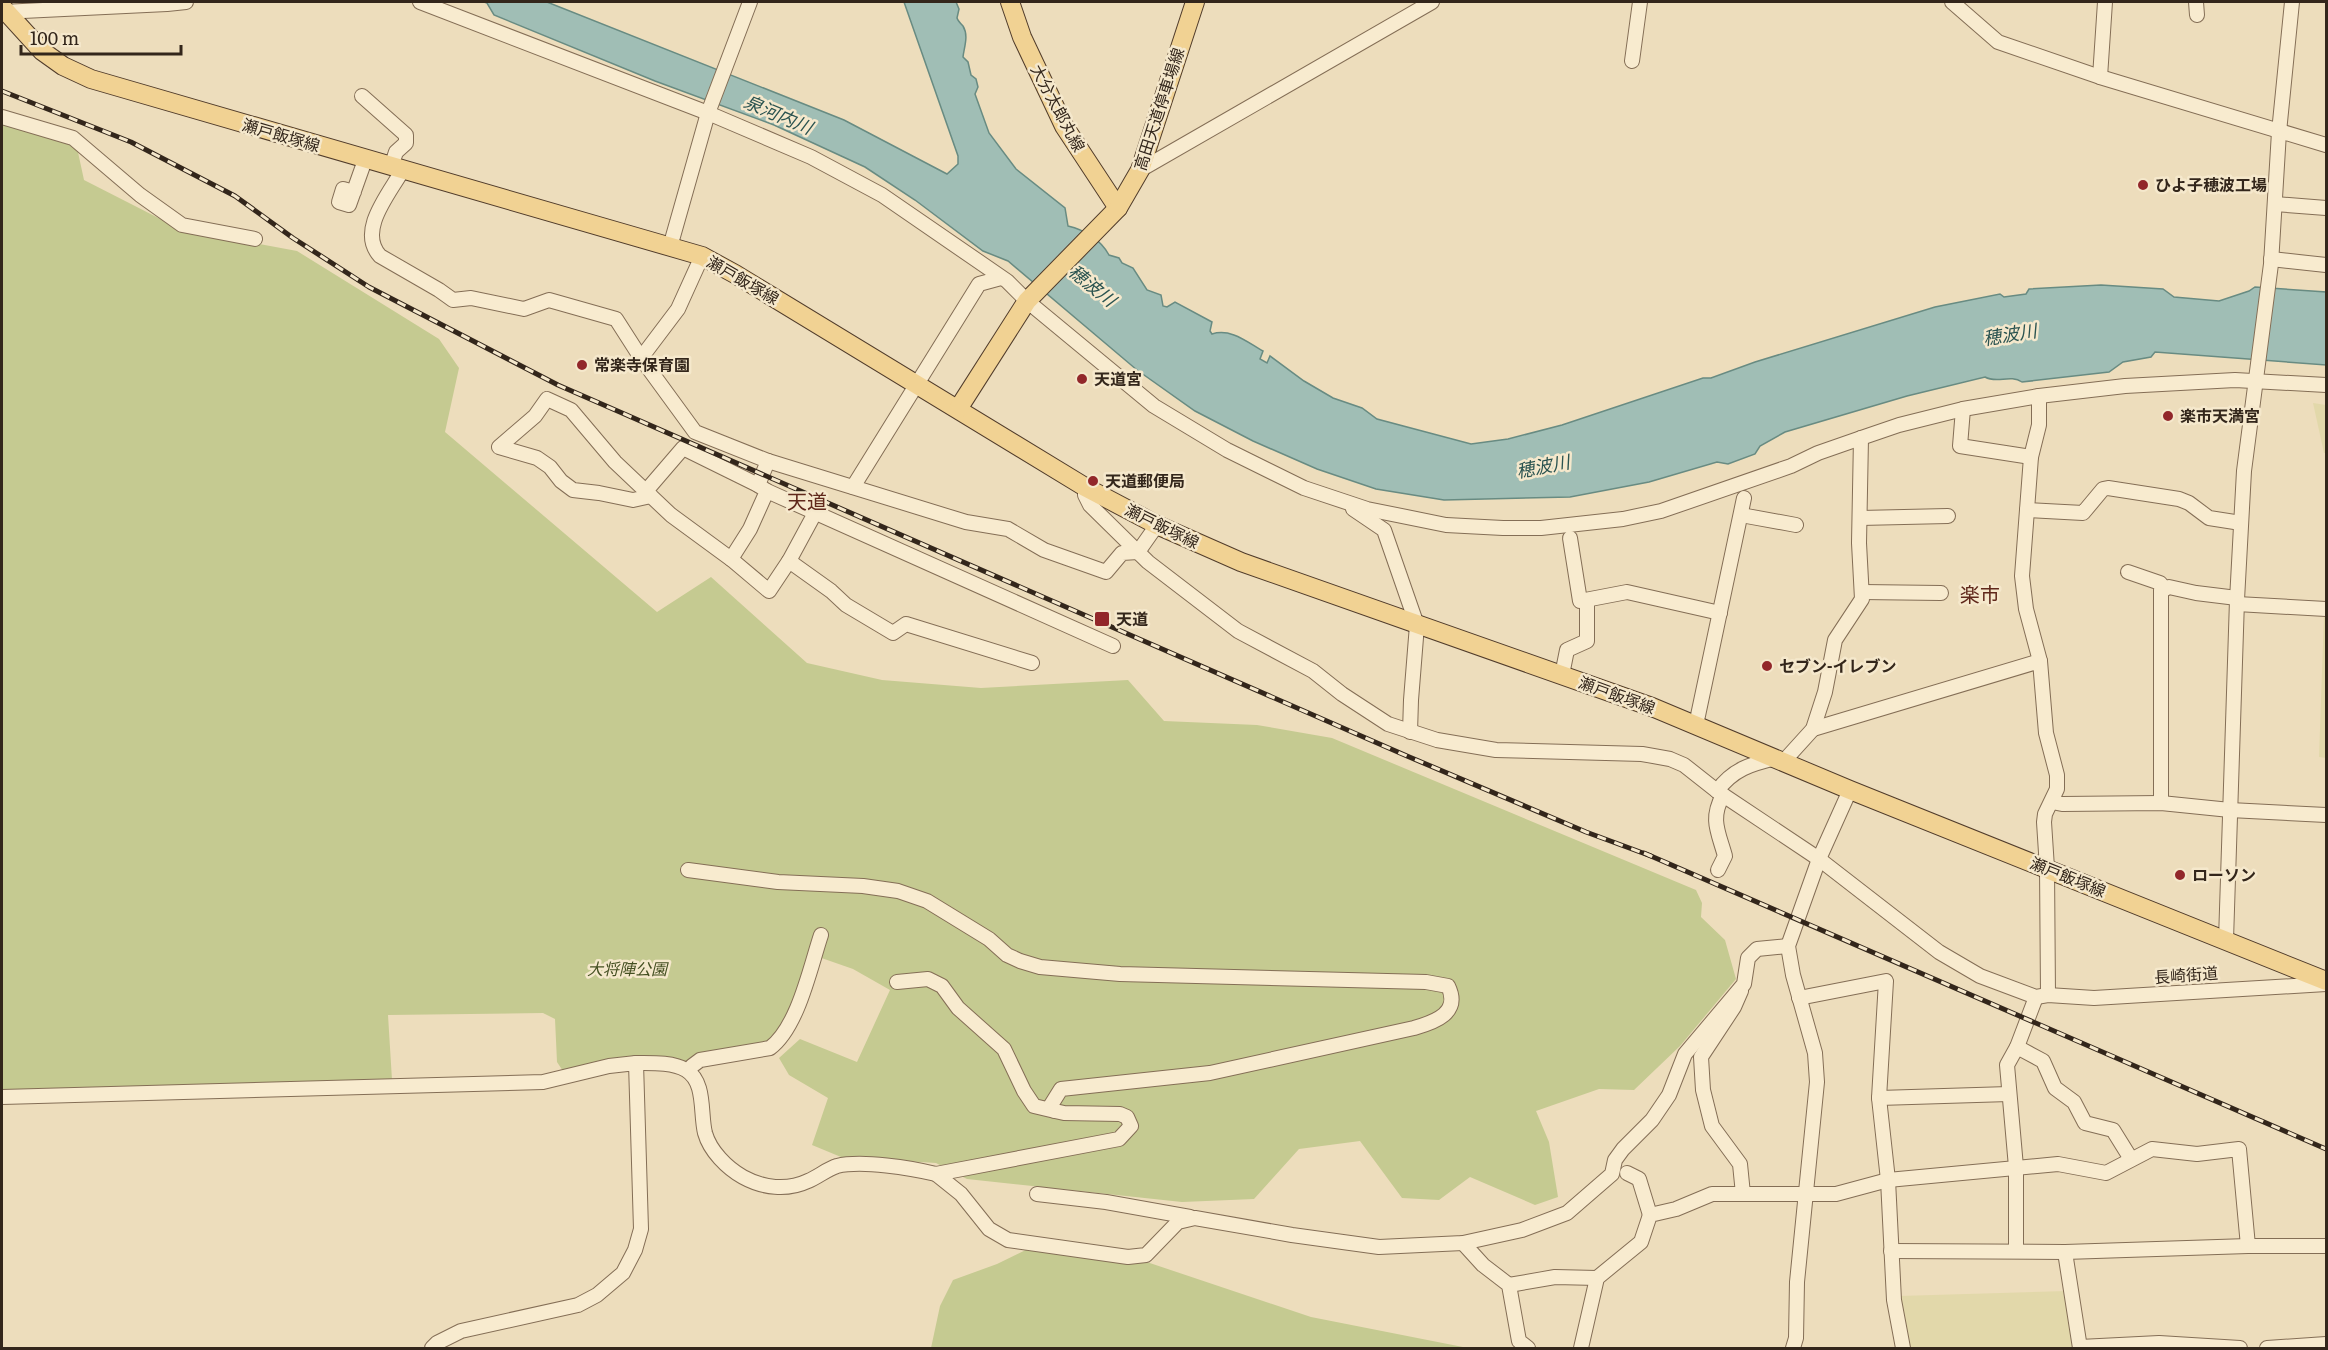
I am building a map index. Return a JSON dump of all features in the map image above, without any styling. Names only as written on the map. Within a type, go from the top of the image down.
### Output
[{"type":"main road","name":"大分太郎丸線","points":[[1010,2],[1022,37],[1064,126],[1115,211]]},
{"type":"main road","name":"高田天道停車場線","points":[[958,409],[1030,298],[1115,211],[1140,170],[1195,2]]},
{"type":"main road","name":"瀬戸飯塚線","points":[[3,10],[42,51],[63,66],[91,79],[702,256],[1085,487],[1157,525],[1241,562],[1652,707],[1850,790],[2326,982]]},
{"type":"street","points":[[3,10],[186,2]]},
{"type":"street","points":[[420,2],[445,9],[708,112],[811,157],[882,195],[1030,298],[1154,406],[1227,450],[1304,488],[1367,509],[1446,525],[1540,528],[1623,519],[1661,511],[1791,466],[1818,453],[1899,425],[1963,409],[2038,396],[2125,386],[2258,376],[2326,385]]},
{"type":"street","points":[[670,247],[708,112],[750,2]]},
{"type":"street","points":[[1140,170],[1432,2]]},
{"type":"street","points":[[1632,61],[1640,2]]},
{"type":"street","points":[[1952,2],[1964,15],[1998,42],[2100,77],[2326,146]]},
{"type":"street","points":[[2100,77],[2105,2]]},
{"type":"street","points":[[2226,940],[2237,601],[2244,471],[2271,261],[2279,132],[2292,2]]},
{"type":"street","points":[[362,96],[406,135],[406,143],[396,152],[397,169],[374,222],[370,238],[372,248],[380,256],[440,290],[453,300],[471,298],[524,309],[549,300],[616,319],[641,358],[695,432],[768,461],[966,522],[1008,529],[1044,550],[1106,572],[1122,553],[1138,552],[1157,525]]},
{"type":"street","points":[[2,117],[73,138],[141,195],[182,225],[255,239]]},
{"type":"street","points":[[354,192],[365,160]]},
{"type":"street","points":[[2275,204],[2326,208]]},
{"type":"street","points":[[641,358],[678,309],[702,256]]},
{"type":"street","points":[[2271,261],[2326,265]]},
{"type":"street","points":[[853,486],[979,284],[1001,278]]},
{"type":"street","points":[[2016,1251],[2016,1167],[2007,1065],[2042,996],[2047,868],[2044,822],[2045,814],[2057,789],[2057,775],[2046,733],[2040,661],[2026,609],[2022,576],[2031,457],[2039,425],[2038,396]]},
{"type":"street","points":[[815,513],[789,561],[769,591],[731,559],[670,514],[649,493],[615,462],[571,410],[547,399],[535,416],[499,447],[537,458],[550,466],[561,481],[573,490],[633,500],[649,493],[683,448],[815,513],[1113,646]]},
{"type":"street","points":[[1963,409],[1959,446],[2031,457]]},
{"type":"street","points":[[1813,729],[1825,692],[1835,640],[1862,599],[1860,518],[1862,438]]},
{"type":"street","points":[[731,559],[750,529],[763,488],[768,461]]},
{"type":"street","name":"長崎街道","points":[[1085,487],[1085,495],[1090,505],[1138,552],[1238,631],[1313,671],[1374,716],[1410,732],[1437,740],[1496,750],[1642,754],[1671,759],[1684,765],[1720,793],[1819,859],[1939,952],[1980,976],[2042,996],[2094,998],[2326,982]]},
{"type":"street","points":[[2027,510],[2083,513],[2103,489],[2108,488],[2179,499],[2189,503],[2209,518],[2241,523]]},
{"type":"street","points":[[1696,725],[1744,498]]},
{"type":"street","points":[[1342,501],[1384,530],[1417,625],[1410,732]]},
{"type":"street","points":[[1741,515],[1796,525]]},
{"type":"street","points":[[1860,518],[1947,516]]},
{"type":"street","points":[[1570,538],[1580,601],[1627,592],[1720,613]]},
{"type":"street","points":[[789,561],[846,605],[892,633],[906,624],[1032,663]]},
{"type":"street","points":[[2128,572],[2160,583],[2165,588]]},
{"type":"street","points":[[2161,803],[2162,590],[2169,587],[2237,601],[2326,609]]},
{"type":"street","points":[[1862,592],[1941,593]]},
{"type":"street","points":[[1562,675],[1567,650],[1587,641],[1587,600]]},
{"type":"street","points":[[1718,870],[1725,856],[1715,822],[1716,808],[1720,793],[1731,774],[1742,768],[1780,759],[1813,729],[2040,661]]},
{"type":"street","points":[[1792,1348],[1796,1338],[1797,1282],[1817,1082],[1815,1053],[1799,998],[1788,946],[1819,859],[1850,790]]},
{"type":"street","points":[[2052,802],[2062,804],[2161,803],[2230,810],[2326,814]]},
{"type":"street","points":[[688,870],[778,882],[863,886],[898,891],[927,901],[989,939],[1007,955],[1020,962],[1040,967],[1120,974],[1426,982],[1448,986],[1452,995],[1445,1015],[1434,1022],[1210,1073],[1061,1089],[1051,1105],[1055,1111]]},
{"type":"street","points":[[688,1071],[700,1060],[770,1048],[779,1041],[785,1034],[796,1008],[821,935]]},
{"type":"street","points":[[1743,1194],[1740,1164],[1712,1126],[1702,1090],[1701,1057],[1734,1007],[1744,984],[1748,958],[1757,949],[1788,946]]},
{"type":"street","points":[[2,1097],[543,1082],[609,1066],[636,1063],[680,1067],[688,1071],[697,1082],[705,1133],[719,1158],[740,1175],[758,1185],[781,1188],[807,1182],[836,1167],[845,1165],[912,1168],[936,1173],[1119,1139],[1131,1126],[1127,1117],[1120,1114],[1064,1113],[1034,1106],[1024,1092],[1004,1049],[958,1008],[942,986],[928,979],[897,982]]},
{"type":"street","points":[[1799,998],[1886,981],[1879,1098],[1888,1180],[1894,1300],[1904,1348]]},
{"type":"street","points":[[1037,1194],[1106,1202],[1292,1235],[1379,1247],[1463,1244],[1522,1230],[1567,1213],[1612,1174],[1615,1160],[1652,1120],[1669,1095],[1684,1054],[1744,984]]},
{"type":"street","points":[[2017,1047],[2043,1061],[2055,1088],[2078,1106],[2085,1123],[2113,1130],[2131,1159]]},
{"type":"street","points":[[432,1348],[461,1331],[578,1305],[597,1295],[623,1273],[635,1250],[641,1229],[636,1063]]},
{"type":"street","points":[[1879,1098],[2009,1094]]},
{"type":"street","points":[[1650,1215],[1676,1209],[1713,1194],[1836,1194],[1888,1180],[2058,1164],[2106,1173],[2152,1149],[2197,1154],[2239,1149],[2248,1246]]},
{"type":"street","points":[[936,1173],[962,1194],[989,1229],[1008,1240],[1128,1257],[1146,1256],[1178,1222],[1195,1218]]},
{"type":"street","points":[[1581,1348],[1597,1278],[1641,1242],[1650,1215],[1639,1179],[1627,1173]]},
{"type":"street","points":[[1463,1244],[1509,1285],[1519,1341],[1528,1348]]},
{"type":"street","points":[[1891,1251],[2066,1252],[2326,1246]]},
{"type":"street","points":[[2066,1252],[2080,1348],[2159,1343],[2240,1348]]},
{"type":"street","points":[[1509,1285],[1556,1277],[1597,1278]]},
{"type":"street","points":[[2267,1348],[2326,1344]]},
{"type":"shaded area","points":[[2313,403],[2326,405],[2326,453],[2324,453]]},
{"type":"shaded area","points":[[2324,614],[2326,614],[2326,758],[2319,757]]},
{"type":"shaded area","points":[[2067,1291],[2077,1348],[1908,1348],[1899,1296]]},
{"type":"green space","name":"大将陣公園","points":[[2,120],[76,143],[84,180],[180,229],[297,251],[439,339],[459,368],[445,432],[657,612],[711,577],[807,663],[882,680],[981,688],[1128,680],[1164,721],[1257,725],[1332,738],[1696,890],[1702,903],[1701,917],[1725,940],[1736,979],[1680,1046],[1634,1090],[1599,1089],[1536,1111],[1549,1142],[1558,1197],[1535,1205],[1470,1177],[1439,1200],[1402,1198],[1360,1141],[1299,1149],[1254,1199],[1182,1202],[967,1179],[936,1163],[841,1157],[812,1145],[828,1098],[789,1075],[779,1058],[800,1039],[857,1062],[890,990],[853,969],[810,954],[781,1030],[771,1041],[712,1052],[684,1062],[620,1057],[590,1067],[563,1071],[557,1062],[555,1019],[543,1013],[388,1015],[392,1080],[2,1092]]},
{"type":"green space","points":[[1070,1242],[1099,1246],[1311,1317],[1468,1348],[931,1348],[940,1306],[953,1280],[997,1264],[1040,1243]]},
{"type":"water","points":[[484,2],[547,2],[844,120],[947,174],[958,164],[958,156],[904,2],[956,2],[959,9],[957,18],[966,34],[963,57],[968,62],[971,75],[976,79],[978,87],[975,94],[989,133],[1016,169],[1065,208],[1068,226],[1092,236],[1109,255],[1119,258],[1122,263],[1133,268],[1147,290],[1161,295],[1163,306],[1167,307],[1175,302],[1212,322],[1210,331],[1212,334],[1226,333],[1239,337],[1263,351],[1260,359],[1267,363],[1270,356],[1304,381],[1333,398],[1362,408],[1377,419],[1471,444],[1508,439],[1562,425],[1703,378],[1711,378],[1755,362],[1935,307],[2000,294],[2004,297],[2026,294],[2029,289],[2101,285],[2163,289],[2174,297],[2219,301],[2255,287],[2326,292],[2326,365],[2155,352],[2151,357],[2123,362],[2109,372],[2022,382],[1985,377],[1907,396],[1785,432],[1760,446],[1755,454],[1728,464],[1717,462],[1649,482],[1570,497],[1444,500],[1376,489],[1317,469],[1253,441],[1195,411],[1137,370],[1008,261],[983,251],[915,200],[865,167],[774,125],[655,81],[494,15]]},
{"type":"railway","points":[[2,91],[131,142],[235,196],[293,238],[369,287],[558,385],[1407,756],[1586,832],[1651,856]]},
{"type":"railway","points":[[1644,853],[2326,1149]]},
{"type":"place","name":"ひよ子穂波工場","points":[[2143,185]]},
{"type":"place","name":"常楽寺保育園","points":[[582,365]]},
{"type":"place","name":"天道宮","points":[[1082,379]]},
{"type":"place","name":"楽市天満宮","points":[[2168,416]]},
{"type":"place","name":"天道郵便局","points":[[1093,481]]},
{"type":"place","name":"天道","points":[[1102,619]]},
{"type":"place","name":"セブン-イレブン","points":[[1767,666]]},
{"type":"place","name":"ローソン","points":[[2180,875]]},
{"type":"district","name":"天道","points":[[807,502]]},
{"type":"district","name":"楽市","points":[[1980,595]]},
{"type":"water label","name":"泉河内川","points":[[778,115]]},
{"type":"water label","name":"穂波川","points":[[1092,286]]},
{"type":"water label","name":"穂波川","points":[[2010,335]]},
{"type":"water label","name":"穂波川","points":[[1543,467]]}]
